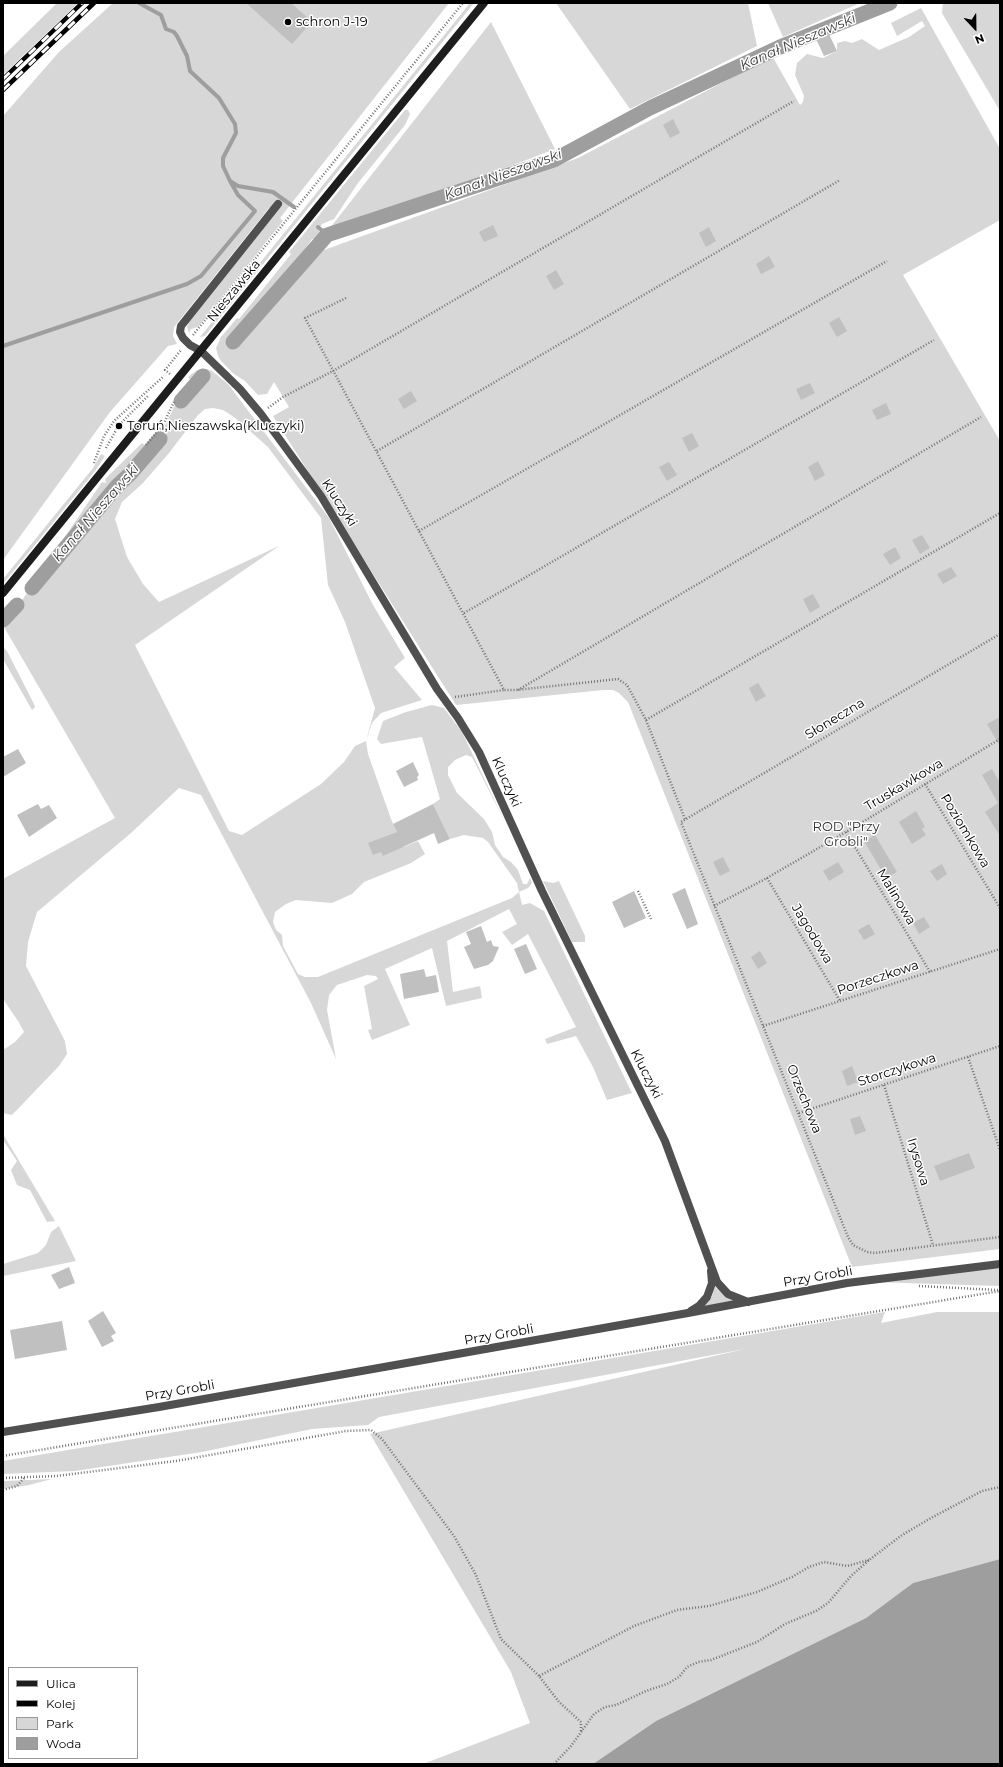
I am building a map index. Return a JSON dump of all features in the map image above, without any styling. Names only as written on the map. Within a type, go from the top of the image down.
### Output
[{"type":"main road","name":"Nieszawska","points":[[3,594],[484,3]]},
{"type":"street","points":[[187,343],[180,334],[181,326],[278,204]]},
{"type":"street","name":"Kluczyki","points":[[187,343],[201,352],[240,389],[261,414],[321,496],[444,698],[479,752],[542,891],[659,1128],[676,1166],[717,1282],[728,1294],[748,1302]]},
{"type":"street","name":"Przy Grobli","points":[[3,1432],[159,1407],[688,1313],[847,1283],[1000,1264]]},
{"type":"street","name":"Kluczyki","points":[[688,1313],[699,1306],[707,1297],[712,1283],[711,1268]]},
{"type":"path","points":[[170,374],[165,370],[463,3]]},
{"type":"path","points":[[261,414],[283,396],[333,371],[794,101]]},
{"type":"path","points":[[377,451],[840,180]]},
{"type":"path","points":[[419,531],[887,261]]},
{"type":"path","points":[[346,298],[304,318],[377,451],[504,690]]},
{"type":"path","points":[[464,613],[934,340]]},
{"type":"path","points":[[516,690],[981,417]]},
{"type":"path","points":[[646,720],[1000,513]]},
{"type":"path","name":"Słoneczna","points":[[681,822],[1000,634]]},
{"type":"path","points":[[444,698],[504,690],[618,679],[627,685],[646,720],[686,819]]},
{"type":"path","name":"Truskawkowa","points":[[713,906],[767,878],[1000,739]]},
{"type":"path","name":"Poziomkowa","points":[[925,784],[1000,908]]},
{"type":"path","name":"Orzechowa","points":[[681,822],[713,906],[799,1113],[848,1237],[853,1245],[867,1252],[875,1253],[1000,1237]]},
{"type":"path","name":"Malinowa","points":[[846,832],[930,972]]},
{"type":"path","name":"Jagodowa","points":[[767,878],[840,1001]]},
{"type":"path","points":[[638,891],[652,921]]},
{"type":"path","name":"Porzeczkowa","points":[[762,1026],[1000,949]]},
{"type":"path","name":"Storczykowa","points":[[799,1113],[1000,1046]]},
{"type":"path","points":[[968,1057],[1000,1150]]},
{"type":"path","name":"Irysowa","points":[[884,1085],[933,1245]]},
{"type":"path","points":[[916,1286],[1000,1290]]},
{"type":"path","points":[[3,1456],[1000,1290]]},
{"type":"path","points":[[3,1478],[56,1476],[176,1461],[346,1431],[371,1430],[382,1439],[454,1536],[476,1575],[501,1639],[539,1676],[559,1702],[581,1722],[580,1732]]},
{"type":"path","points":[[3,1490],[17,1486],[25,1477]]},
{"type":"path","points":[[554,1764],[594,1714],[605,1707],[616,1705],[646,1691],[667,1684],[678,1677],[687,1667],[757,1642],[785,1624],[816,1611],[828,1603],[852,1576],[869,1560],[902,1535],[930,1518],[982,1491],[1000,1487]]},
{"type":"path","points":[[539,1676],[634,1626],[677,1610],[709,1606],[756,1592],[792,1577],[809,1567],[824,1562],[846,1566],[869,1560]]},
{"type":"green space","points":[[57,3],[78,3],[3,75],[3,56]]},
{"type":"green space","points":[[113,3],[449,3],[280,218],[283,221],[198,327],[191,329],[189,333],[187,327],[189,322],[275,213],[269,208],[174,327],[173,336],[177,344],[168,346],[110,412],[3,560],[3,116],[59,52]]},
{"type":"green space","points":[[470,3],[474,3],[205,336],[200,337]]},
{"type":"green space","points":[[556,3],[748,3],[757,46],[630,109]]},
{"type":"green space","points":[[768,3],[860,3],[783,37]]},
{"type":"green space","points":[[943,3],[1000,3],[1000,111],[942,13]]},
{"type":"green space","name":"ROD \"Przy Grobli\"","points":[[921,8],[1000,149],[1000,220],[903,275],[1000,441],[1000,1249],[852,1267],[628,702],[619,693],[613,690],[603,690],[456,705],[273,416],[289,407],[274,382],[267,394],[258,395],[245,381],[234,374],[221,361],[216,348],[221,337],[237,318],[239,319],[291,254],[289,252],[405,110],[408,110],[410,114],[405,125],[358,183],[334,219],[322,224],[318,230],[323,235],[319,239],[312,239],[302,253],[303,259],[242,329],[243,331],[262,311],[266,314],[324,250],[578,158],[735,76],[771,54],[800,105],[803,102],[804,96],[795,75],[797,63],[807,54],[823,58],[837,51],[837,43],[845,41],[852,43],[862,39],[879,50],[909,37],[925,26],[922,21],[897,36],[891,23]]},
{"type":"green space","points":[[491,22],[555,149],[389,213],[330,228]]},
{"type":"green space","points":[[207,369],[212,371],[228,384],[329,518],[373,605],[405,658],[394,667],[422,700],[381,713],[372,723],[366,741],[368,754],[391,819],[404,847],[418,841],[425,854],[411,863],[364,882],[352,894],[332,903],[296,900],[286,904],[275,912],[273,922],[276,930],[282,935],[283,946],[298,974],[305,977],[318,977],[512,898],[519,892],[522,905],[530,903],[544,911],[632,1093],[607,1100],[593,1067],[576,1036],[547,1044],[545,1039],[576,1027],[528,934],[512,945],[502,932],[517,924],[509,909],[447,941],[453,992],[480,986],[482,998],[446,1006],[432,948],[385,969],[410,1025],[372,1040],[368,1030],[372,1029],[364,986],[378,979],[376,976],[367,975],[337,985],[329,995],[327,1010],[336,1059],[311,1003],[201,795],[179,788],[131,833],[37,912],[28,942],[26,966],[65,1041],[67,1054],[59,1066],[12,1115],[3,1113],[3,1050],[15,1042],[24,1032],[3,999],[3,879],[115,818],[4,627],[102,482],[106,483],[105,479],[142,443],[147,447],[166,424],[182,390],[190,380],[188,377],[197,370]],"holes":[[[213,408],[223,410],[234,417],[268,447],[321,518],[328,585],[345,622],[375,708],[366,741],[355,746],[344,762],[321,784],[242,835],[229,831],[135,645],[279,546],[159,602],[143,584],[127,557],[115,519],[122,502],[143,483],[169,453],[198,415],[205,409]]]},
{"type":"green space","points":[[101,454],[105,456],[96,470],[3,584],[3,579],[93,468]]},
{"type":"green space","points":[[3,647],[7,651],[34,704],[35,707],[32,710],[3,659]]},
{"type":"green space","points":[[432,705],[444,708],[462,732],[505,822],[472,757],[466,755],[455,760],[448,767],[448,775],[457,793],[484,819],[492,832],[495,845],[503,857],[511,862],[518,870],[523,884],[527,884],[530,878],[532,883],[528,888],[519,892],[517,883],[488,842],[483,838],[464,835],[450,839],[433,804],[440,799],[422,737],[381,744],[377,739],[383,721],[406,712]]},
{"type":"green space","points":[[543,881],[553,883],[559,881],[585,936],[585,942],[572,942]]},
{"type":"green space","points":[[3,1134],[55,1221],[47,1222],[30,1190],[17,1185],[11,1170],[17,1161],[3,1140]]},
{"type":"green space","points":[[59,1226],[76,1261],[3,1276],[3,1264],[38,1253],[46,1245],[51,1232]]},
{"type":"green space","points":[[1000,1268],[1000,1286],[872,1282],[900,1277]]},
{"type":"green space","points":[[714,1286],[723,1294],[736,1300],[701,1307],[712,1297]]},
{"type":"green space","points":[[885,1312],[881,1323],[937,1312],[1000,1312],[1000,1559],[913,1583],[866,1618],[656,1721],[593,1764],[423,1764],[530,1723],[511,1672],[370,1434],[745,1349],[379,1417],[368,1425],[312,1429],[202,1452],[75,1471],[3,1474],[3,1461]]},
{"type":"green space","points":[[52,1479],[29,1485],[3,1489],[3,1481]]},
{"type":"water","points":[[1000,1559],[1000,1764],[593,1764],[656,1721],[866,1618],[913,1583]]},
{"type":"building","name":"schron J-19","points":[[246,3],[291,3],[308,18],[309,25],[292,44]]},
{"type":"building","points":[[829,34],[837,51],[824,56],[816,39]]},
{"type":"building","points":[[673,119],[680,133],[670,138],[663,125]]},
{"type":"building","points":[[493,225],[498,236],[484,242],[479,232]]},
{"type":"building","points":[[709,227],[716,241],[706,247],[699,233]]},
{"type":"building","points":[[769,256],[775,267],[761,274],[756,264]]},
{"type":"building","points":[[556,270],[564,284],[554,290],[546,276]]},
{"type":"building","points":[[839,317],[847,331],[837,337],[829,323]]},
{"type":"building","points":[[810,383],[815,393],[801,400],[796,389]]},
{"type":"building","points":[[411,391],[417,401],[404,409],[398,399]]},
{"type":"building","points":[[886,403],[891,414],[877,420],[872,410]]},
{"type":"building","points":[[692,433],[699,446],[689,452],[682,438]]},
{"type":"building","points":[[818,461],[825,475],[815,481],[808,467]]},
{"type":"building","points":[[669,462],[677,475],[667,481],[659,467]]},
{"type":"building","points":[[922,535],[930,548],[920,554],[912,540]]},
{"type":"building","points":[[895,547],[901,558],[890,565],[883,554]]},
{"type":"building","points":[[951,567],[957,576],[943,584],[937,574]]},
{"type":"building","points":[[813,594],[820,607],[810,613],[803,599]]},
{"type":"building","points":[[758,683],[766,696],[756,702],[749,688]]},
{"type":"building","points":[[1000,717],[1000,746],[987,724]]},
{"type":"building","points":[[18,749],[26,763],[3,777],[3,757]]},
{"type":"building","points":[[413,762],[419,775],[417,777],[418,780],[404,787],[396,771]]},
{"type":"building","points":[[992,769],[1000,783],[1000,836],[985,812],[998,803],[982,775]]},
{"type":"building","points":[[38,804],[41,809],[49,805],[57,818],[29,837],[17,815]]},
{"type":"building","points":[[433,804],[450,839],[438,844],[434,833],[383,856],[381,852],[373,855],[368,843],[397,832],[393,824]]},
{"type":"building","points":[[916,811],[925,827],[922,829],[926,835],[912,844],[899,822]]},
{"type":"building","points":[[875,835],[897,872],[886,878],[864,841]]},
{"type":"building","points":[[723,857],[730,871],[720,876],[713,862]]},
{"type":"building","points":[[838,862],[844,872],[829,881],[823,871]]},
{"type":"building","points":[[942,864],[947,874],[937,881],[930,871]]},
{"type":"building","points":[[685,888],[698,924],[687,929],[672,894]]},
{"type":"building","points":[[634,891],[646,918],[624,928],[612,902]]},
{"type":"building","points":[[924,917],[930,927],[919,934],[913,923]]},
{"type":"building","points":[[869,924],[875,934],[864,940],[858,930]]},
{"type":"building","points":[[481,926],[487,942],[491,940],[493,946],[499,947],[493,961],[488,965],[474,969],[464,947],[471,944],[466,932]]},
{"type":"building","points":[[526,944],[537,969],[525,974],[514,949]]},
{"type":"building","points":[[760,951],[767,963],[758,969],[751,957]]},
{"type":"building","points":[[424,969],[426,977],[436,975],[439,992],[404,999],[400,974]]},
{"type":"building","points":[[852,1066],[858,1082],[847,1086],[842,1071]]},
{"type":"building","points":[[860,1116],[866,1131],[855,1135],[850,1119]]},
{"type":"building","points":[[969,1153],[975,1168],[940,1181],[934,1166]]},
{"type":"building","points":[[69,1267],[75,1283],[59,1289],[51,1275]]},
{"type":"building","points":[[103,1311],[116,1333],[111,1336],[114,1341],[102,1347],[88,1321]]},
{"type":"building","points":[[62,1321],[67,1350],[15,1359],[10,1330]]},
{"type":"waterway","points":[[139,3],[161,15],[166,29],[174,32],[177,36],[187,56],[190,71],[219,98],[235,124],[236,133],[223,158],[223,166],[230,181],[238,186],[273,192],[294,207]]},
{"type":"waterway","name":"Kanał Nieszawski","points":[[233,342],[327,235],[554,160],[650,108],[780,47],[890,3]]},
{"type":"waterway","points":[[3,346],[187,284],[201,276],[255,211],[238,195],[230,181]]},
{"type":"waterway","points":[[318,227],[327,235]]},
{"type":"waterway","name":"Kanał Nieszawski","points":[[181,401],[203,376]]},
{"type":"waterway","name":"Kanał Nieszawski","points":[[32,588],[117,486],[130,474],[160,439]]},
{"type":"waterway","name":"Kanał Nieszawski","points":[[3,620],[17,605]]},
{"type":"railway","points":[[3,79],[82,3]]},
{"type":"railway","points":[[3,90],[94,3]]},
{"type":"place","name":"schron J-19","points":[[288,22]]},
{"type":"place","name":"Toruń,Nieszawska(Kluczyki)","points":[[119,426]]}]
